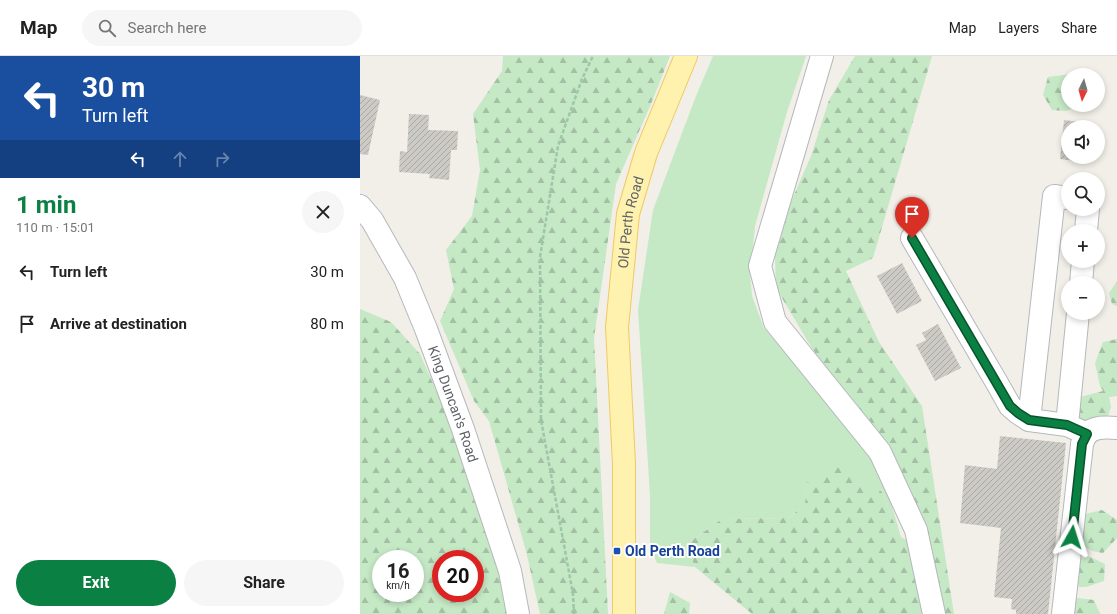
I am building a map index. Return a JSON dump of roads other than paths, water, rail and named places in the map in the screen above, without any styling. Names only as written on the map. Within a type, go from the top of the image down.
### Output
[{"type":"main road","name":"Old Perth Road","points":[[624,614],[624,464],[617,327],[628,214],[646,153],[686,56]]},
{"type":"street","points":[[822,56],[760,266],[775,322],[880,452],[916,530],[934,614]]},
{"type":"street","points":[[1029,420],[1054,196],[1061,197]]},
{"type":"street","name":"King Duncan's Road","points":[[360,206],[372,220],[405,278],[426,329],[463,429],[510,571],[518,614]]},
{"type":"street","points":[[912,238],[1010,406],[1029,420],[1067,425],[1087,434]]},
{"type":"street","points":[[1067,425],[1077,320]]},
{"type":"street","points":[[1064,614],[1082,444],[1087,434],[1096,428],[1117,428]]},
{"type":"place","name":"Old Perth Road","points":[[617,551]]}]
